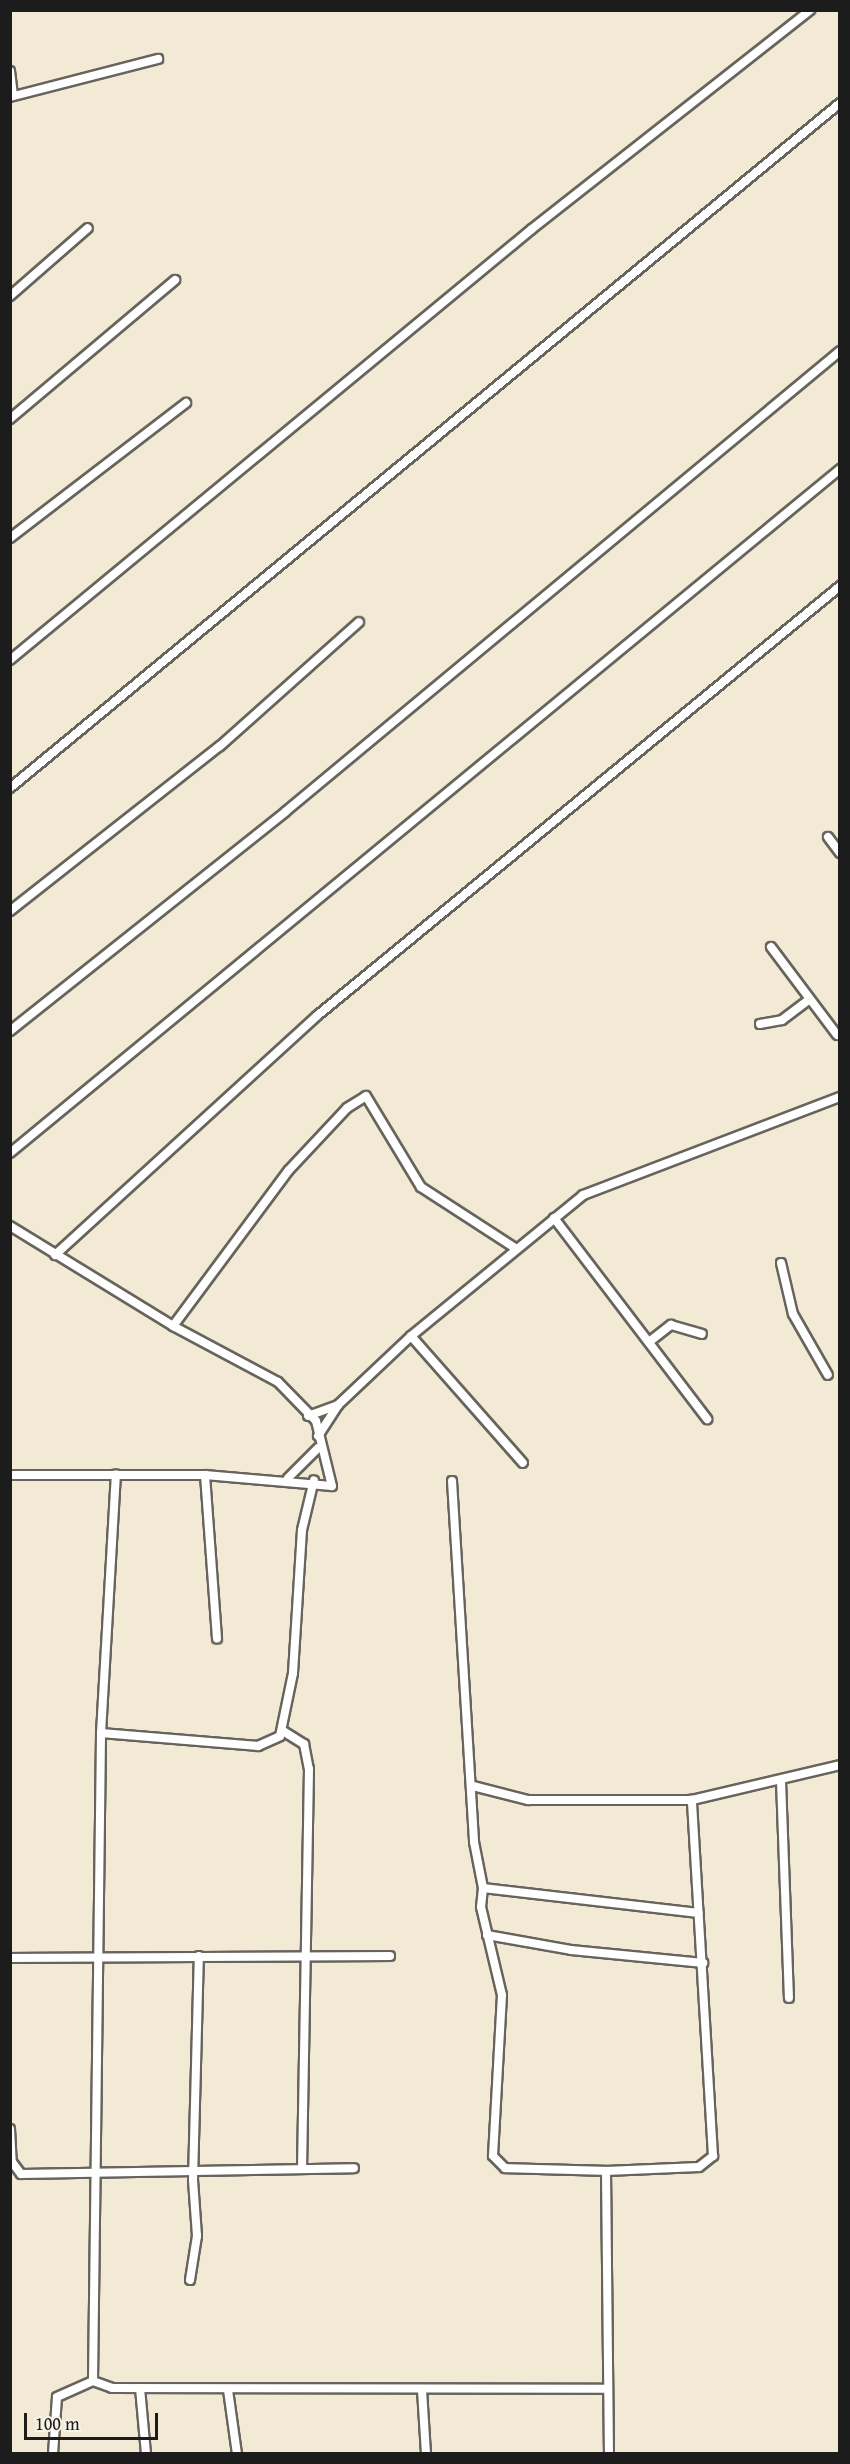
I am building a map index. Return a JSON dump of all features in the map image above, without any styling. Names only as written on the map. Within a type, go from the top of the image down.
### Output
[{"type":"street","points":[[10,660],[532,229],[810,10]]},
{"type":"street","points":[[10,71],[12,96],[158,59]]},
{"type":"street","points":[[10,788],[840,103]]},
{"type":"street","points":[[10,296],[88,228]]},
{"type":"street","points":[[10,419],[175,280]]},
{"type":"street","points":[[10,1031],[285,813],[840,351]]},
{"type":"street","points":[[10,538],[186,403]]},
{"type":"street","points":[[10,1153],[840,469]]},
{"type":"street","points":[[55,1255],[318,1015],[840,586]]},
{"type":"street","points":[[10,910],[220,746],[359,622]]},
{"type":"street","points":[[828,837],[840,853]]},
{"type":"street","points":[[771,947],[809,1000],[838,1033],[840,1045]]},
{"type":"street","points":[[760,1024],[783,1020],[809,1000]]},
{"type":"street","points":[[172,1326],[289,1170],[347,1108],[366,1096],[421,1187],[515,1248]]},
{"type":"street","points":[[318,1436],[338,1405],[411,1336],[515,1248],[583,1195],[840,1097]]},
{"type":"street","points":[[554,1218],[707,1419]]},
{"type":"street","points":[[10,1226],[172,1326],[278,1382],[308,1416],[316,1421],[318,1448],[332,1485],[314,1480],[205,1475],[10,1475]]},
{"type":"street","points":[[781,1263],[793,1314],[828,1375]]},
{"type":"street","points":[[649,1342],[671,1325],[702,1334]]},
{"type":"street","points":[[411,1336],[523,1463]]},
{"type":"street","points":[[308,1416],[338,1405]]},
{"type":"street","points":[[288,1478],[318,1448]]},
{"type":"street","points":[[93,2381],[94,2171],[101,1957],[101,1733],[116,1474]]},
{"type":"street","points":[[205,1475],[217,1639]]},
{"type":"street","points":[[101,1733],[258,1746],[283,1731],[293,1673],[302,1530],[314,1480]]},
{"type":"street","points":[[452,1481],[473,1786],[474,1842],[483,1888],[487,1935],[502,1995],[493,2156],[505,2168],[606,2171],[699,2167],[713,2156],[692,1800]]},
{"type":"street","points":[[283,1731],[308,1751],[307,1955],[302,2167]]},
{"type":"street","points":[[473,1786],[528,1800],[692,1800],[840,1766]]},
{"type":"street","points":[[781,1781],[789,1998]]},
{"type":"street","points":[[483,1888],[699,1913]]},
{"type":"street","points":[[487,1935],[571,1950],[703,1963]]},
{"type":"street","points":[[12,1955],[390,1956]]},
{"type":"street","points":[[190,2280],[197,2236],[193,2174],[200,1956]]},
{"type":"street","points":[[10,2129],[12,2162],[21,2174],[94,2171],[193,2174],[302,2167],[354,2168]]},
{"type":"street","points":[[606,2171],[609,2454]]},
{"type":"street","points":[[52,2454],[57,2397],[93,2381],[140,2388],[228,2390],[607,2390]]},
{"type":"street","points":[[140,2388],[146,2454]]},
{"type":"street","points":[[228,2390],[237,2454]]},
{"type":"street","points":[[422,2390],[426,2454]]}]
